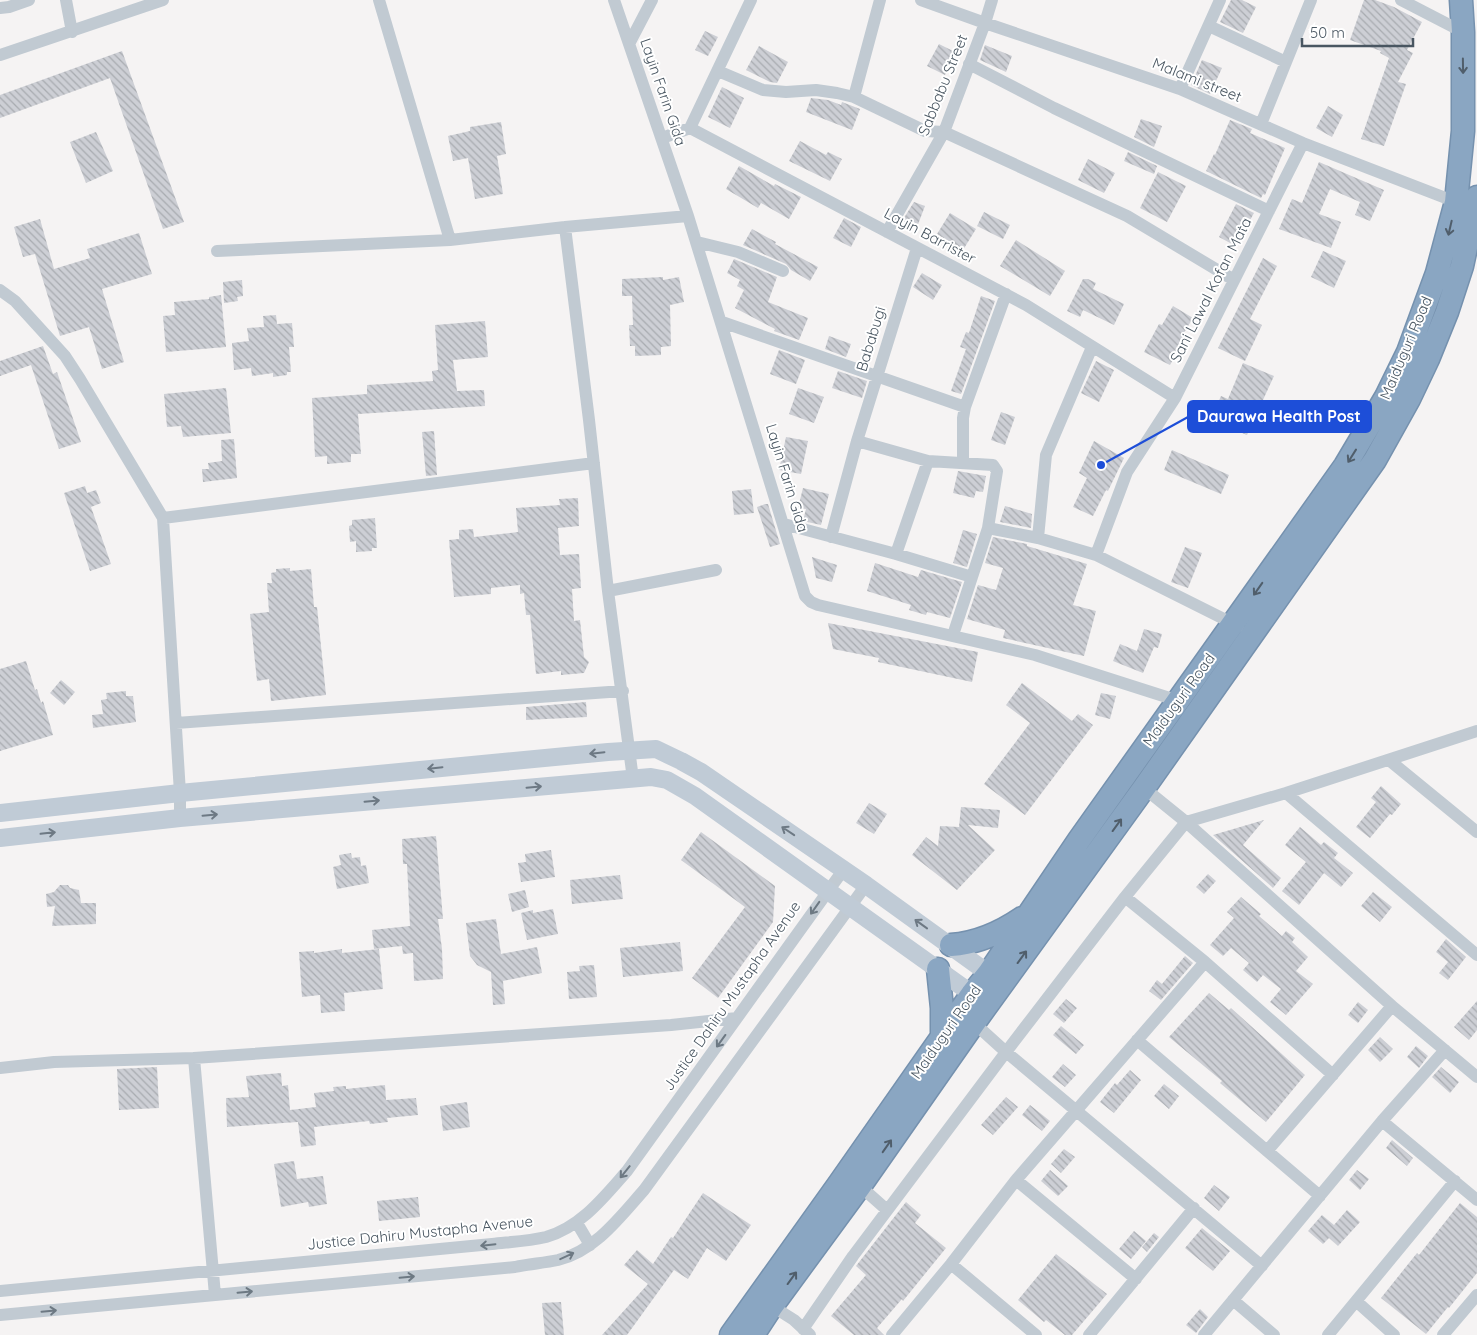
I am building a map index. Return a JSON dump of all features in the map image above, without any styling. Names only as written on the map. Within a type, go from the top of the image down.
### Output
[{"type":"highway","name":"Maiduguri Road","points":[[731,1335],[942,1036],[980,999],[1144,788],[1386,397],[1408,352],[1426,305],[1445,246],[1456,202],[1463,130],[1463,32],[1461,0]]},
{"type":"highway","name":"Maiduguri Road","points":[[996,979],[1031,912],[1079,840],[1179,701],[1243,629],[1375,460],[1409,399],[1447,312],[1462,266],[1477,197]]},
{"type":"highway","points":[[951,945],[979,941],[1002,932],[1031,912]]},
{"type":"highway","points":[[938,969],[942,1008],[942,1036]]},
{"type":"highway","name":"Maiduguri Road","points":[[754,1334],[974,1023],[980,999]]},
{"type":"street","points":[[0,8],[29,0]]},
{"type":"street","points":[[66,0],[72,32]]},
{"type":"street","points":[[0,55],[163,0]]},
{"type":"street","points":[[379,0],[450,240]]},
{"type":"street","name":"Layin Farin Gida","points":[[614,0],[697,242],[806,596],[811,602],[1035,655],[1179,701]]},
{"type":"street","points":[[629,44],[652,0]]},
{"type":"street","points":[[662,138],[690,128],[751,0]]},
{"type":"street","points":[[854,98],[880,0]]},
{"type":"street","name":"Malami street","points":[[921,0],[945,4],[985,24],[1180,89],[1303,143],[1456,202]]},
{"type":"street","name":"Sabbabu Street","points":[[887,232],[944,132],[985,24],[992,0]]},
{"type":"street","points":[[1180,89],[1220,0]]},
{"type":"street","points":[[1261,124],[1311,0]]},
{"type":"street","points":[[1401,0],[1463,32]]},
{"type":"street","points":[[1209,26],[1286,62]]},
{"type":"street","points":[[969,64],[1054,108],[1269,211]]},
{"type":"street","points":[[718,71],[763,90],[786,92],[816,90],[837,93],[854,98],[925,131],[944,132],[1128,216],[1234,280]]},
{"type":"street","name":"Layin Barrister","points":[[690,128],[1026,305],[1174,398]]},
{"type":"street","name":"Sani Lawal Kofan Mata","points":[[1096,555],[1127,472],[1174,398],[1303,143]]},
{"type":"street","points":[[217,251],[450,240],[688,216]]},
{"type":"street","points":[[565,227],[608,591],[623,690],[633,779]]},
{"type":"street","points":[[697,242],[738,252],[783,271]]},
{"type":"street","name":"Bababugi","points":[[831,537],[856,441],[916,248]]},
{"type":"street","points":[[0,290],[15,301],[65,356],[163,518],[180,818]]},
{"type":"street","points":[[963,463],[963,418],[965,406],[1006,294]]},
{"type":"street","points":[[722,322],[965,406]]},
{"type":"street","points":[[1038,538],[1046,455],[1092,347]]},
{"type":"street","points":[[856,441],[928,460],[993,465],[998,471],[988,528],[953,635]]},
{"type":"street","points":[[896,554],[928,460]]},
{"type":"street","points":[[163,518],[594,463]]},
{"type":"street","points":[[784,524],[896,554],[972,577]]},
{"type":"street","points":[[988,528],[1038,538],[1096,555],[1243,629]]},
{"type":"street","points":[[608,591],[716,570]]},
{"type":"street","points":[[176,723],[623,690]]},
{"type":"street","points":[[772,1306],[794,1320],[806,1332],[853,1256],[887,1210],[1125,897],[1186,822],[1286,793],[1477,731]]},
{"type":"street","points":[[0,813],[180,793],[656,749],[701,772],[844,869],[996,979]]},
{"type":"street","points":[[1389,760],[1477,832]]},
{"type":"street","points":[[0,838],[180,818],[652,777],[667,780],[695,796],[849,908],[980,999]]},
{"type":"street","points":[[1144,788],[1186,822],[1392,1006],[1477,1077]]},
{"type":"street","points":[[1286,793],[1477,955]]},
{"type":"street","name":"Justice Dahiru Mustapha Avenue","points":[[0,1291],[492,1244],[547,1237],[577,1223],[601,1201],[627,1171],[844,869]]},
{"type":"street","points":[[0,1315],[515,1267],[559,1259],[590,1245],[617,1221],[644,1190],[866,885]]},
{"type":"street","points":[[1125,897],[1205,962],[1333,1075]]},
{"type":"street","points":[[893,1335],[1016,1180],[1205,962]]},
{"type":"street","points":[[1267,1151],[1392,1006]]},
{"type":"street","points":[[0,1068],[54,1062],[194,1058],[661,1026],[737,1018]]},
{"type":"street","points":[[974,1023],[1006,1052],[1262,1266]]},
{"type":"street","points":[[1137,1040],[1320,1196]]},
{"type":"street","points":[[1204,1335],[1382,1121],[1445,1050]]},
{"type":"street","points":[[194,1058],[214,1295]]},
{"type":"street","points":[[1382,1121],[1477,1200]]},
{"type":"street","points":[[1016,1180],[1136,1279]]},
{"type":"street","points":[[1328,1335],[1455,1181]]},
{"type":"street","points":[[860,1186],[887,1210]]},
{"type":"street","points":[[1089,1335],[1194,1208]]},
{"type":"street","points":[[577,1223],[590,1245]]},
{"type":"street","points":[[951,1264],[1036,1335]]},
{"type":"street","points":[[1443,1335],[1477,1295]]},
{"type":"street","points":[[1233,1300],[1274,1335]]},
{"type":"street","points":[[1356,1301],[1394,1335]]},
{"type":"building","points":[[1231,0],[1242,0],[1256,7],[1243,33],[1220,22]]},
{"type":"building","points":[[1364,0],[1375,0],[1394,7],[1422,22],[1407,50],[1413,53],[1398,82],[1406,84],[1384,146],[1361,139],[1389,58],[1380,53],[1381,51],[1350,40]]},
{"type":"building","points":[[705,31],[718,37],[708,56],[695,50]]},
{"type":"building","points":[[939,44],[957,53],[945,75],[927,66]]},
{"type":"building","points":[[985,45],[1012,56],[1006,72],[980,60]]},
{"type":"building","points":[[759,46],[788,62],[777,83],[770,82],[746,70]]},
{"type":"building","points":[[122,51],[184,222],[163,229],[110,78],[0,118],[0,95]]},
{"type":"building","points":[[1202,60],[1222,68],[1210,94],[1191,85]]},
{"type":"building","points":[[722,87],[744,98],[730,128],[708,117]]},
{"type":"building","points":[[811,98],[828,100],[841,105],[842,102],[860,109],[852,130],[806,112]]},
{"type":"building","points":[[1328,106],[1343,115],[1332,137],[1316,128]]},
{"type":"building","points":[[1141,119],[1162,126],[1154,147],[1134,137]]},
{"type":"building","points":[[1230,120],[1252,129],[1250,133],[1285,148],[1265,195],[1263,194],[1261,198],[1206,171]]},
{"type":"building","points":[[501,122],[506,154],[497,156],[503,194],[475,199],[468,158],[453,161],[448,136],[470,131],[470,127]]},
{"type":"building","points":[[96,132],[113,171],[86,183],[70,142]]},
{"type":"building","points":[[800,141],[826,155],[828,152],[842,159],[830,181],[789,161]]},
{"type":"building","points":[[1128,152],[1157,166],[1154,174],[1124,161]]},
{"type":"building","points":[[1088,159],[1115,173],[1104,193],[1078,180]]},
{"type":"building","points":[[1319,162],[1384,190],[1370,221],[1355,215],[1360,202],[1330,189],[1319,214],[1341,222],[1331,248],[1279,229],[1292,199],[1302,203]]},
{"type":"building","points":[[739,166],[774,186],[775,184],[801,197],[789,219],[761,203],[758,208],[726,189]]},
{"type":"building","points":[[1158,172],[1186,186],[1167,222],[1140,208]]},
{"type":"building","points":[[914,202],[925,206],[917,227],[902,221]]},
{"type":"building","points":[[1236,204],[1254,213],[1249,222],[1247,221],[1240,235],[1237,234],[1232,244],[1219,237]]},
{"type":"building","points":[[984,212],[1010,225],[1003,239],[977,226]]},
{"type":"building","points":[[950,213],[976,229],[963,250],[937,234]]},
{"type":"building","points":[[844,218],[861,227],[851,247],[833,238]]},
{"type":"building","points":[[40,219],[54,269],[90,258],[87,249],[139,233],[152,274],[102,289],[124,362],[102,369],[89,327],[60,336],[35,254],[23,257],[14,227]]},
{"type":"building","points":[[752,229],[776,242],[775,244],[818,267],[810,281],[791,270],[786,264],[743,245]]},
{"type":"building","points":[[1016,240],[1065,271],[1050,296],[1000,266]]},
{"type":"building","points":[[1323,251],[1346,261],[1334,288],[1311,277]]},
{"type":"building","points":[[1263,258],[1277,266],[1250,319],[1262,325],[1245,361],[1218,348]]},
{"type":"building","points":[[734,259],[777,277],[768,302],[808,318],[799,340],[774,331],[775,329],[735,308],[744,290],[737,286],[740,280],[727,273]]},
{"type":"building","points":[[922,273],[942,285],[933,300],[913,287]]},
{"type":"building","points":[[663,277],[663,280],[679,277],[684,302],[670,305],[671,346],[661,347],[661,355],[635,356],[635,346],[630,346],[629,325],[633,325],[632,296],[622,296],[622,279]]},
{"type":"building","points":[[1083,279],[1096,283],[1093,289],[1124,304],[1114,325],[1083,310],[1080,317],[1067,311]]},
{"type":"building","points":[[242,280],[243,296],[237,297],[238,301],[224,303],[223,282]]},
{"type":"building","points":[[221,295],[226,347],[166,352],[163,316],[175,315],[174,302],[209,299],[209,297]]},
{"type":"building","points":[[981,296],[995,301],[961,394],[951,391],[966,349],[960,347],[966,332],[969,333]]},
{"type":"building","points":[[1173,306],[1193,318],[1182,336],[1185,337],[1170,365],[1144,352],[1159,324],[1162,325]]},
{"type":"building","points":[[276,315],[277,324],[292,323],[294,347],[289,347],[291,372],[287,372],[287,375],[273,377],[273,373],[252,376],[251,368],[234,370],[232,343],[249,341],[247,328],[264,327],[263,316]]},
{"type":"building","points":[[485,321],[488,357],[453,360],[457,391],[484,390],[485,406],[358,414],[361,454],[351,454],[351,462],[327,464],[327,456],[315,457],[312,398],[367,394],[367,385],[433,381],[432,371],[438,370],[435,325]]},
{"type":"building","points":[[829,336],[851,344],[846,357],[825,349]]},
{"type":"building","points":[[43,346],[53,374],[57,372],[81,442],[59,449],[31,365],[0,376],[0,361]]},
{"type":"building","points":[[779,350],[805,360],[796,384],[770,374]]},
{"type":"building","points":[[1096,361],[1114,370],[1099,402],[1081,393]]},
{"type":"building","points":[[1243,363],[1274,376],[1247,435],[1210,420],[1221,396],[1228,399]]},
{"type":"building","points":[[838,371],[867,381],[862,398],[832,388]]},
{"type":"building","points":[[226,388],[231,433],[183,437],[181,426],[167,427],[164,394]]},
{"type":"building","points":[[798,388],[824,397],[814,423],[789,414]]},
{"type":"building","points":[[1001,412],[1015,417],[1005,445],[991,440]]},
{"type":"building","points":[[434,431],[437,475],[426,476],[422,432]]},
{"type":"building","points":[[786,437],[808,441],[801,474],[779,470]]},
{"type":"building","points":[[234,439],[237,478],[203,482],[202,469],[209,469],[208,463],[222,461],[221,440]]},
{"type":"building","points":[[1094,441],[1124,458],[1093,516],[1073,507],[1087,478],[1079,473]]},
{"type":"building","points":[[1172,450],[1229,475],[1221,494],[1164,470]]},
{"type":"building","points":[[958,471],[986,476],[983,492],[976,491],[974,498],[953,493]]},
{"type":"building","points":[[85,486],[87,493],[96,490],[101,503],[91,507],[111,564],[90,571],[64,493]]},
{"type":"building","points":[[803,488],[829,494],[821,525],[803,521],[806,509],[798,508]]},
{"type":"building","points":[[751,489],[754,513],[734,515],[732,491]]},
{"type":"building","points":[[578,498],[579,526],[558,528],[560,555],[579,554],[581,588],[572,589],[574,621],[580,620],[584,657],[589,662],[584,673],[561,675],[561,671],[536,674],[530,615],[526,615],[524,593],[520,594],[520,585],[491,588],[491,594],[454,597],[449,540],[459,539],[459,530],[473,529],[474,537],[518,532],[516,508],[560,505],[559,499]]},
{"type":"building","points":[[768,504],[780,544],[770,547],[757,507]]},
{"type":"building","points":[[1005,506],[1032,514],[1031,528],[1000,522]]},
{"type":"building","points":[[375,518],[377,548],[372,548],[372,551],[356,552],[356,541],[350,542],[349,526],[352,525],[352,520]]},
{"type":"building","points":[[963,530],[977,534],[967,567],[953,563]]},
{"type":"building","points":[[993,537],[1027,544],[1027,546],[1087,564],[1073,605],[1096,611],[1084,656],[1003,638],[1005,630],[967,619],[978,585],[996,590],[1003,568],[985,563]]},
{"type":"building","points":[[1185,547],[1202,553],[1188,588],[1171,582]]},
{"type":"building","points":[[812,557],[837,565],[832,582],[816,578]]},
{"type":"building","points":[[875,563],[918,577],[921,570],[962,582],[950,618],[927,612],[926,615],[909,610],[911,605],[867,591]]},
{"type":"building","points":[[290,568],[290,571],[311,569],[314,607],[317,607],[326,695],[271,701],[269,679],[257,681],[250,614],[269,612],[267,583],[272,583],[271,573],[276,572],[276,569]]},
{"type":"building","points":[[828,623],[978,652],[972,682],[878,662],[879,658],[833,649]]},
{"type":"building","points":[[1144,629],[1162,634],[1158,648],[1154,647],[1143,673],[1113,661],[1120,644],[1137,651]]},
{"type":"building","points":[[26,661],[35,690],[37,689],[41,703],[43,701],[53,735],[0,751],[0,669]]},
{"type":"building","points":[[61,680],[75,692],[64,705],[50,693]]},
{"type":"building","points":[[1022,683],[1072,721],[1078,714],[1093,725],[1025,815],[984,784],[1030,723],[1006,705]]},
{"type":"building","points":[[126,691],[126,696],[133,696],[136,722],[93,728],[92,715],[103,714],[101,700],[107,699],[106,693]]},
{"type":"building","points":[[1101,693],[1116,696],[1110,719],[1095,715]]},
{"type":"building","points":[[586,702],[587,717],[526,720],[526,707]]},
{"type":"building","points":[[1381,786],[1401,804],[1370,838],[1356,827],[1376,802],[1371,798]]},
{"type":"building","points":[[869,803],[887,814],[874,834],[856,823]]},
{"type":"building","points":[[961,807],[1000,810],[998,828],[968,825],[995,850],[957,890],[912,855],[926,837],[938,846],[940,826],[959,827]]},
{"type":"building","points":[[1264,820],[1243,845],[1281,878],[1273,888],[1213,835]]},
{"type":"building","points":[[1300,827],[1321,845],[1324,842],[1338,853],[1334,858],[1353,873],[1341,887],[1324,873],[1299,905],[1282,891],[1306,862],[1285,845]]},
{"type":"building","points":[[701,832],[775,886],[773,922],[718,998],[692,978],[745,907],[681,860]]},
{"type":"building","points":[[436,836],[443,919],[438,919],[443,979],[414,981],[413,953],[403,954],[402,946],[374,949],[372,930],[410,926],[407,864],[403,864],[402,839]]},
{"type":"building","points":[[551,850],[555,877],[521,882],[518,863],[526,862],[525,854]]},
{"type":"building","points":[[351,853],[352,858],[360,857],[361,866],[366,865],[369,883],[337,889],[333,867],[341,865],[339,855]]},
{"type":"building","points":[[1208,874],[1216,881],[1204,894],[1196,887]]},
{"type":"building","points":[[620,875],[623,899],[572,904],[570,880]]},
{"type":"building","points":[[60,885],[68,885],[70,888],[79,890],[81,903],[96,903],[96,924],[52,926],[55,906],[47,907],[46,894],[54,892]]},
{"type":"building","points":[[525,890],[529,907],[512,912],[508,894]]},
{"type":"building","points":[[1373,892],[1392,907],[1380,922],[1361,906]]},
{"type":"building","points":[[1241,897],[1282,936],[1286,931],[1295,938],[1292,942],[1308,957],[1296,971],[1313,984],[1286,1015],[1270,1002],[1281,989],[1263,975],[1257,982],[1243,970],[1249,963],[1231,948],[1223,956],[1210,945],[1234,918],[1227,912]]},
{"type":"building","points":[[553,909],[558,934],[527,940],[521,913]]},
{"type":"building","points":[[496,919],[501,954],[537,947],[542,973],[503,981],[505,1004],[493,1005],[491,972],[477,965],[470,956],[466,923]]},
{"type":"building","points":[[1446,939],[1466,957],[1448,980],[1439,973],[1448,962],[1436,952]]},
{"type":"building","points":[[680,942],[683,971],[623,977],[620,948]]},
{"type":"building","points":[[342,949],[342,953],[379,949],[383,989],[344,993],[345,1011],[321,1013],[320,995],[302,997],[299,952],[314,951],[314,953]]},
{"type":"building","points":[[1185,956],[1193,963],[1161,1000],[1149,991],[1157,980],[1162,984]]},
{"type":"building","points":[[594,965],[597,997],[569,999],[567,972],[580,971],[579,966]]},
{"type":"building","points":[[1209,993],[1229,1010],[1231,1008],[1305,1075],[1266,1122],[1220,1083],[1222,1081],[1169,1037]]},
{"type":"building","points":[[1066,999],[1077,1008],[1064,1023],[1053,1014]]},
{"type":"building","points":[[1477,1001],[1477,1030],[1469,1040],[1454,1027]]},
{"type":"building","points":[[1358,1002],[1368,1010],[1358,1023],[1348,1015]]},
{"type":"building","points":[[1061,1026],[1084,1045],[1076,1054],[1053,1035]]},
{"type":"building","points":[[1380,1037],[1393,1049],[1380,1062],[1368,1050]]},
{"type":"building","points":[[1416,1046],[1428,1056],[1419,1068],[1407,1057]]},
{"type":"building","points":[[1063,1064],[1076,1075],[1065,1087],[1052,1077]]},
{"type":"building","points":[[157,1067],[159,1108],[119,1110],[117,1069]]},
{"type":"building","points":[[1441,1067],[1459,1082],[1450,1093],[1432,1077]]},
{"type":"building","points":[[1130,1070],[1141,1080],[1114,1113],[1100,1102],[1115,1083],[1117,1085]]},
{"type":"building","points":[[281,1073],[282,1086],[288,1085],[290,1110],[316,1107],[314,1093],[334,1091],[333,1087],[346,1086],[346,1089],[385,1085],[386,1100],[416,1098],[418,1115],[387,1118],[388,1122],[370,1124],[369,1121],[314,1127],[316,1145],[301,1147],[298,1122],[227,1127],[226,1098],[249,1097],[246,1076]]},
{"type":"building","points":[[1164,1084],[1179,1096],[1169,1109],[1154,1096]]},
{"type":"building","points":[[1006,1097],[1018,1107],[993,1135],[981,1125]]},
{"type":"building","points":[[467,1102],[470,1127],[443,1131],[440,1106]]},
{"type":"building","points":[[1030,1105],[1050,1121],[1042,1131],[1022,1115]]},
{"type":"building","points":[[1392,1140],[1413,1158],[1407,1166],[1386,1148]]},
{"type":"building","points":[[1064,1149],[1075,1157],[1061,1173],[1051,1164]]},
{"type":"building","points":[[294,1161],[297,1179],[323,1176],[327,1204],[309,1207],[308,1202],[281,1207],[274,1164]]},
{"type":"building","points":[[1050,1170],[1068,1186],[1058,1196],[1041,1181]]},
{"type":"building","points":[[1357,1170],[1369,1179],[1360,1190],[1349,1180]]},
{"type":"building","points":[[1214,1185],[1230,1197],[1219,1211],[1204,1198]]},
{"type":"building","points":[[703,1193],[751,1225],[726,1261],[707,1248],[688,1279],[674,1270],[627,1335],[602,1335],[648,1284],[624,1265],[637,1250],[653,1264]]},
{"type":"building","points":[[418,1197],[420,1217],[379,1221],[377,1201]]},
{"type":"building","points":[[906,1202],[921,1215],[915,1223],[946,1248],[903,1301],[902,1299],[877,1328],[884,1335],[854,1335],[831,1316],[866,1275],[856,1266]]},
{"type":"building","points":[[1460,1203],[1477,1217],[1477,1273],[1426,1334],[1381,1298],[1417,1253],[1419,1255]]},
{"type":"building","points":[[1347,1210],[1360,1222],[1338,1246],[1329,1238],[1323,1244],[1308,1231],[1322,1215],[1334,1225]]},
{"type":"building","points":[[1202,1228],[1230,1251],[1213,1271],[1185,1248]]},
{"type":"building","points":[[1134,1231],[1146,1241],[1131,1259],[1119,1249]]},
{"type":"building","points":[[1154,1233],[1159,1237],[1147,1252],[1142,1247]]},
{"type":"building","points":[[1056,1254],[1107,1294],[1072,1335],[1065,1335],[1046,1320],[1044,1322],[1018,1300]]},
{"type":"building","points":[[561,1302],[564,1335],[545,1335],[542,1303]]},
{"type":"building","points":[[1200,1309],[1208,1317],[1196,1333],[1186,1325]]},
{"type":"place","name":"Daurawa Health Post","points":[[1101,465]]}]
